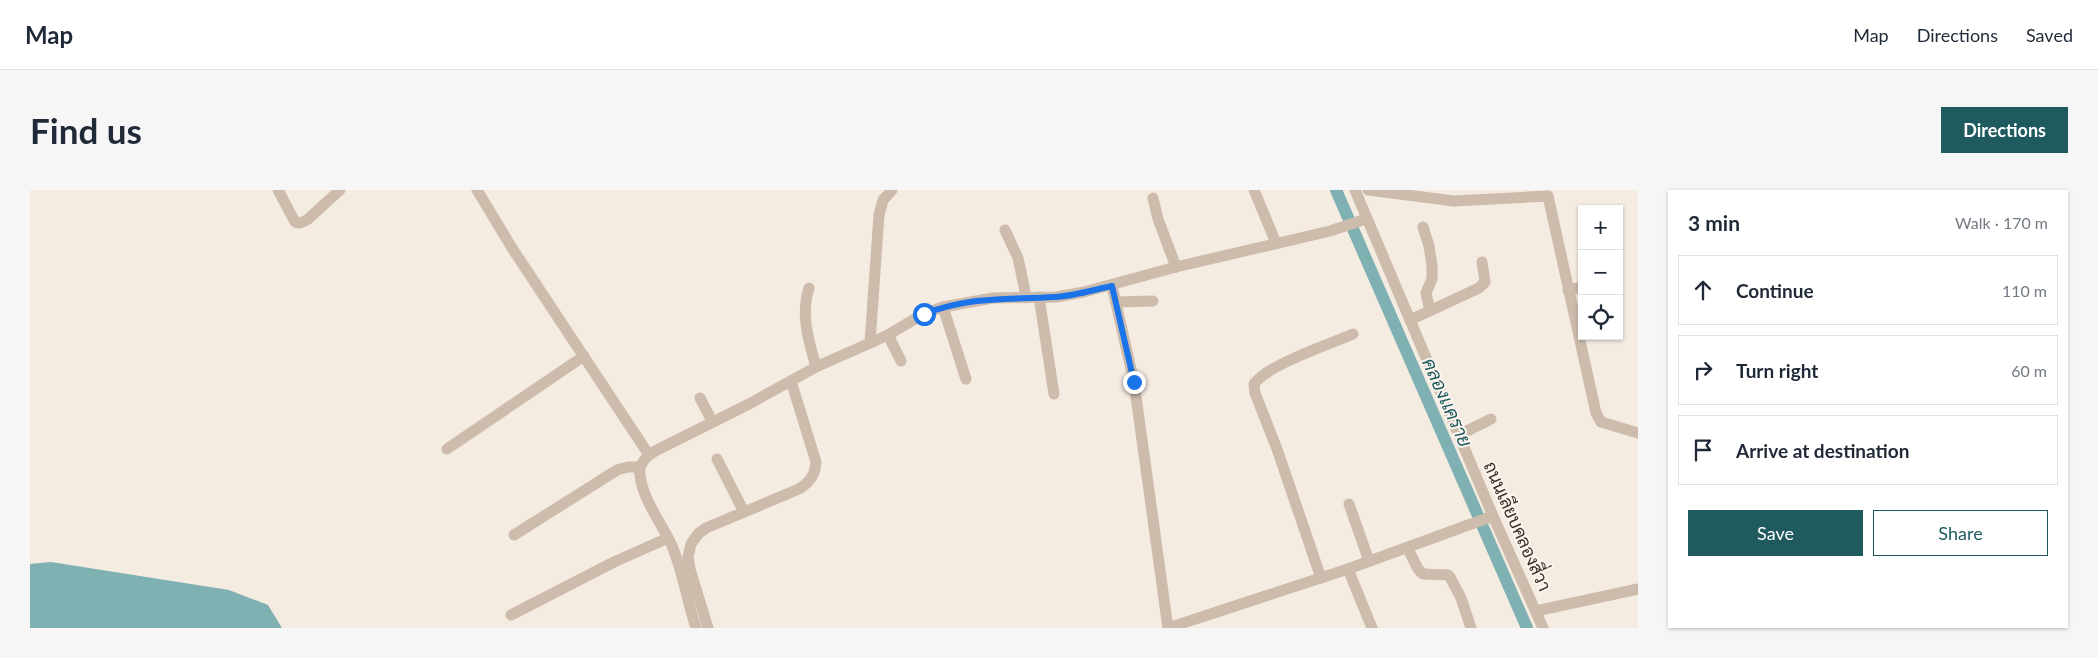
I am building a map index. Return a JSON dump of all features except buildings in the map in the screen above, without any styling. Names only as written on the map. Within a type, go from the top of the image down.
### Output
[{"type":"street","points":[[278,190],[290,217],[295,222],[300,223],[307,220],[340,190]]},
{"type":"street","points":[[477,190],[512,248],[649,455]]},
{"type":"street","points":[[870,343],[879,215],[883,200],[892,190]]},
{"type":"street","points":[[1254,190],[1276,243]]},
{"type":"street","name":"ถนนเลียบคลองสี่วา","points":[[1355,190],[1459,435],[1489,518],[1543,628]]},
{"type":"street","points":[[1368,190],[1454,201],[1549,193],[1568,290],[1596,413],[1601,422],[1638,433]]},
{"type":"street","points":[[1153,198],[1163,234],[1176,267]]},
{"type":"street","points":[[696,628],[679,564],[645,494],[639,475],[640,467],[649,455],[816,367],[888,335],[924,314],[943,307],[992,298],[1056,297],[1112,286],[1176,267],[1330,231],[1366,219]]},
{"type":"street","points":[[1422,228],[1429,246],[1432,265],[1432,278],[1426,293],[1430,311]]},
{"type":"street","points":[[1005,230],[1021,267],[1026,296]]},
{"type":"street","points":[[1410,320],[1478,288],[1485,282],[1482,262]]},
{"type":"street","points":[[1112,286],[1134,382],[1168,628],[1348,570],[1368,561],[1408,549],[1489,518]]},
{"type":"street","points":[[809,288],[805,300],[805,318],[816,367]]},
{"type":"street","points":[[1568,290],[1578,288]]},
{"type":"street","points":[[1039,297],[1054,394]]},
{"type":"street","points":[[1116,302],[1153,301]]},
{"type":"street","points":[[943,307],[966,379]]},
{"type":"street","points":[[1320,578],[1277,449],[1255,393],[1254,384],[1260,377],[1282,365],[1353,334]]},
{"type":"street","points":[[888,335],[902,360]]},
{"type":"street","points":[[446,449],[584,356]]},
{"type":"street","points":[[708,628],[690,569],[688,558],[691,544],[698,534],[706,528],[808,484],[815,472],[816,462],[791,381]]},
{"type":"street","points":[[700,398],[712,421]]},
{"type":"street","points":[[1459,435],[1491,419]]},
{"type":"street","points":[[717,459],[744,512]]},
{"type":"street","points":[[514,535],[617,470],[628,466],[640,467]]},
{"type":"street","points":[[1349,504],[1368,561]]},
{"type":"street","points":[[511,615],[614,562],[668,538]]},
{"type":"street","points":[[1408,549],[1418,569],[1423,574],[1448,575],[1450,577],[1461,598],[1471,628]]},
{"type":"street","points":[[1348,570],[1372,628]]},
{"type":"street","points":[[1536,611],[1638,589]]},
{"type":"water","points":[[51,562],[229,590],[268,605],[282,628],[30,628],[30,564]]},
{"type":"waterway","name":"คลองเเคราย","points":[[1336,190],[1527,628]]},
{"type":"route","points":[[924,314],[968,301],[1026,296],[1056,297],[1112,286],[1134,382]]}]
